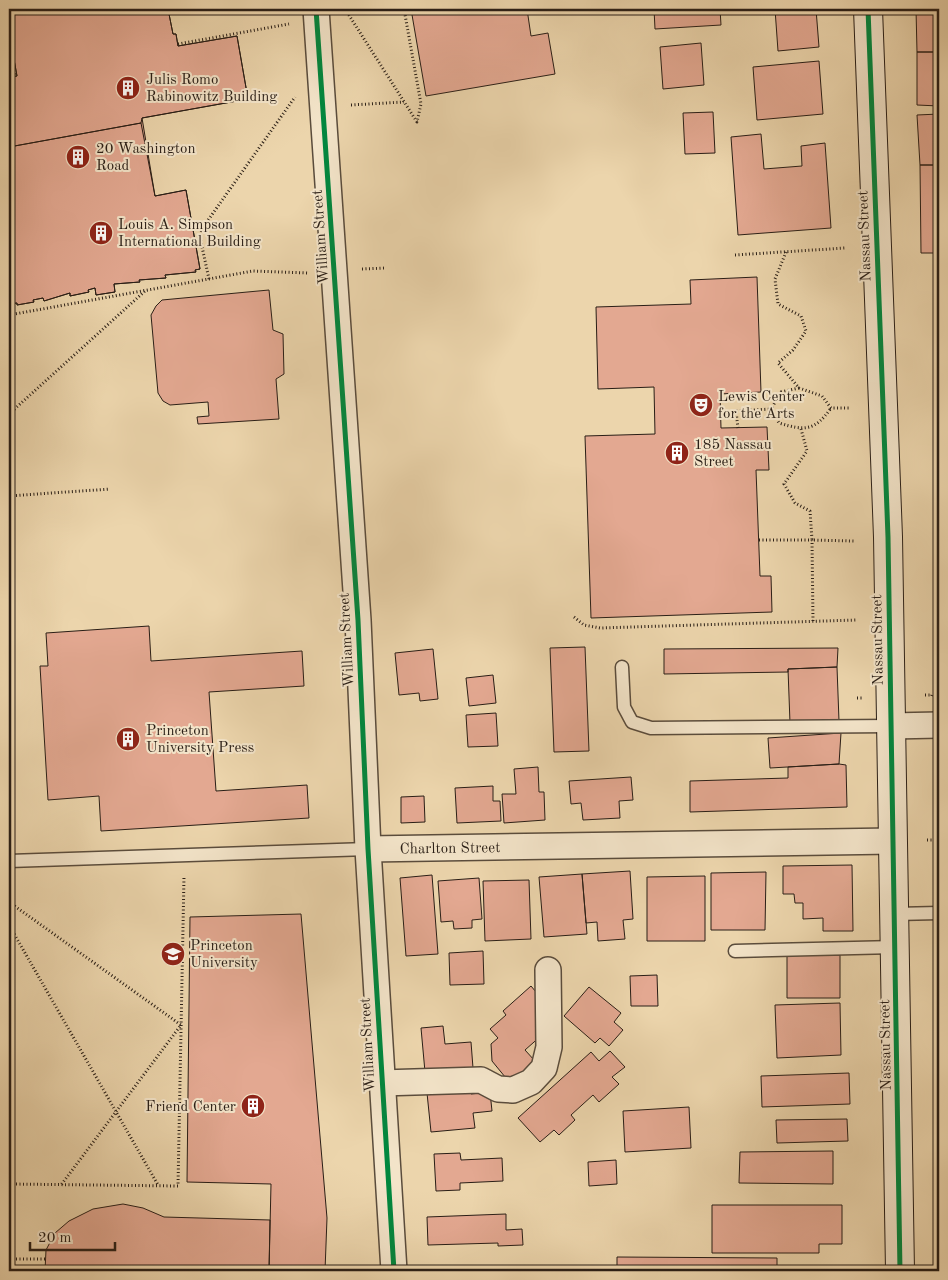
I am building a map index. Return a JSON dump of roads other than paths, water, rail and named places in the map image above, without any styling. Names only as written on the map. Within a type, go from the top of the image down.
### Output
[{"type":"main road","name":"Nassau Street","points":[[868,9],[888,529],[900,1271]]},
{"type":"street","name":"William Street","points":[[316,9],[358,620],[368,849],[394,1271]]},
{"type":"street","points":[[891,726],[939,725]]},
{"type":"street","name":"Charlton Street","points":[[368,849],[893,841]]},
{"type":"street","points":[[381,1083],[481,1080],[498,1089],[513,1090],[532,1082],[544,1068],[549,1048],[548,970]]},
{"type":"lane","points":[[622,667],[624,707],[632,722],[651,728],[891,726]]},
{"type":"lane","name":"Charlton Street","points":[[9,861],[368,849]]},
{"type":"lane","points":[[895,914],[939,913]]},
{"type":"lane","points":[[735,951],[895,947]]},
{"type":"place","name":"Julis Romo Rabinowitz Building","points":[[128,88]]},
{"type":"place","name":"20 Washington Road","points":[[78,157]]},
{"type":"place","name":"Louis A. Simpson International Building","points":[[101,233]]},
{"type":"place","name":"Lewis Center for the Arts","points":[[701,405]]},
{"type":"place","name":"185 Nassau Street","points":[[677,453]]},
{"type":"place","name":"Princeton University Press","points":[[128,739]]},
{"type":"place","name":"Princeton University","points":[[173,954]]},
{"type":"place","name":"Friend Center","points":[[253,1106]]}]
